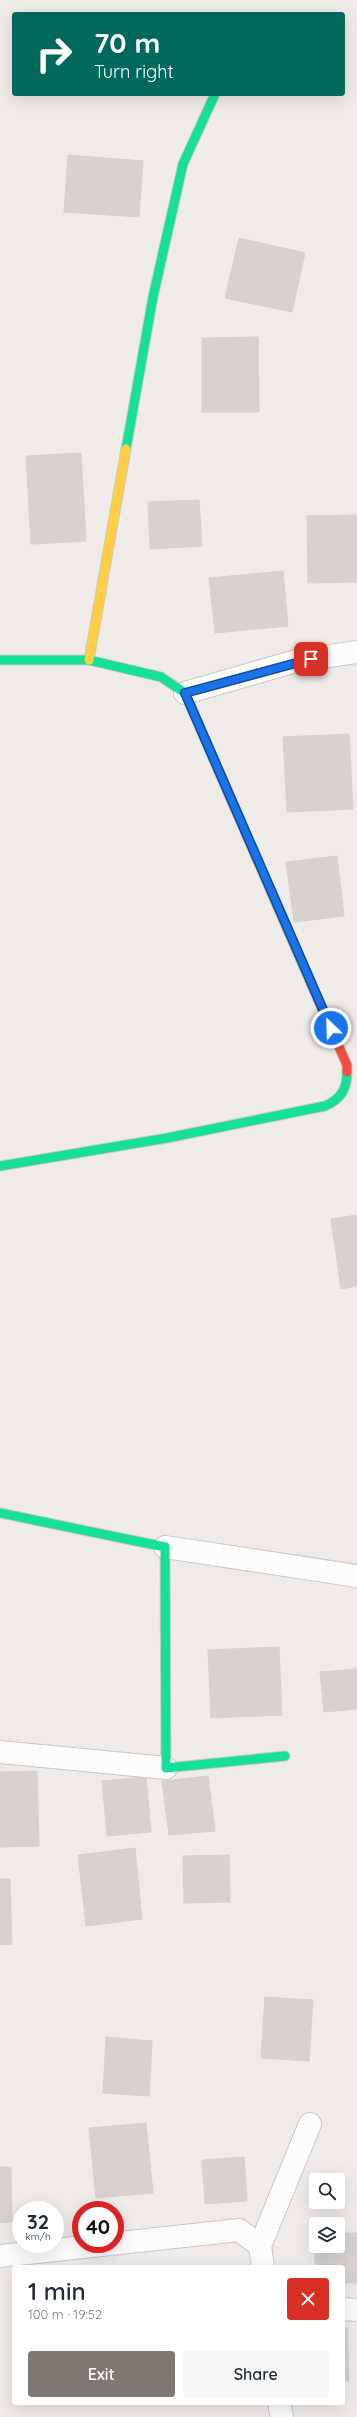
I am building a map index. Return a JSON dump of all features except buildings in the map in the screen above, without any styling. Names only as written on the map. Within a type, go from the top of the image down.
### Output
[{"type":"street","points":[[90,660],[152,297],[184,164],[214,96]]},
{"type":"street","points":[[185,693],[296,661],[357,652]]},
{"type":"street","points":[[0,660],[90,660],[161,677],[185,693],[352,1063],[347,1084],[338,1101],[325,1106],[167,1138],[0,1166]]},
{"type":"street","points":[[0,1513],[165,1547],[357,1576]]},
{"type":"street","points":[[165,1547],[166,1768]]},
{"type":"street","points":[[0,1752],[166,1768],[285,1756]]},
{"type":"street","points":[[0,2256],[239,2230],[262,2256],[310,2124]]},
{"type":"street","points":[[345,2309],[357,2310]]},
{"type":"street","points":[[279,2405],[282,2417]]},
{"type":"traffic: fast","points":[[126,449],[153,297],[183,164],[214,96]]},
{"type":"traffic: fast","points":[[0,660],[89,660],[161,677],[185,693],[214,760]]},
{"type":"traffic: fast","points":[[0,1166],[167,1138],[325,1106],[339,1097],[342,1093],[346,1084],[347,1072]]},
{"type":"traffic: fast","points":[[0,1513],[165,1547],[166,1768],[285,1756]]},
{"type":"traffic: slow","points":[[89,660],[126,449]]},
{"type":"traffic: slow","points":[[214,760],[310,981]]},
{"type":"traffic: jam","points":[[310,981],[347,1065],[347,1072]]},
{"type":"route","points":[[311,659],[296,661],[185,693],[239,820],[331,1028]]}]
